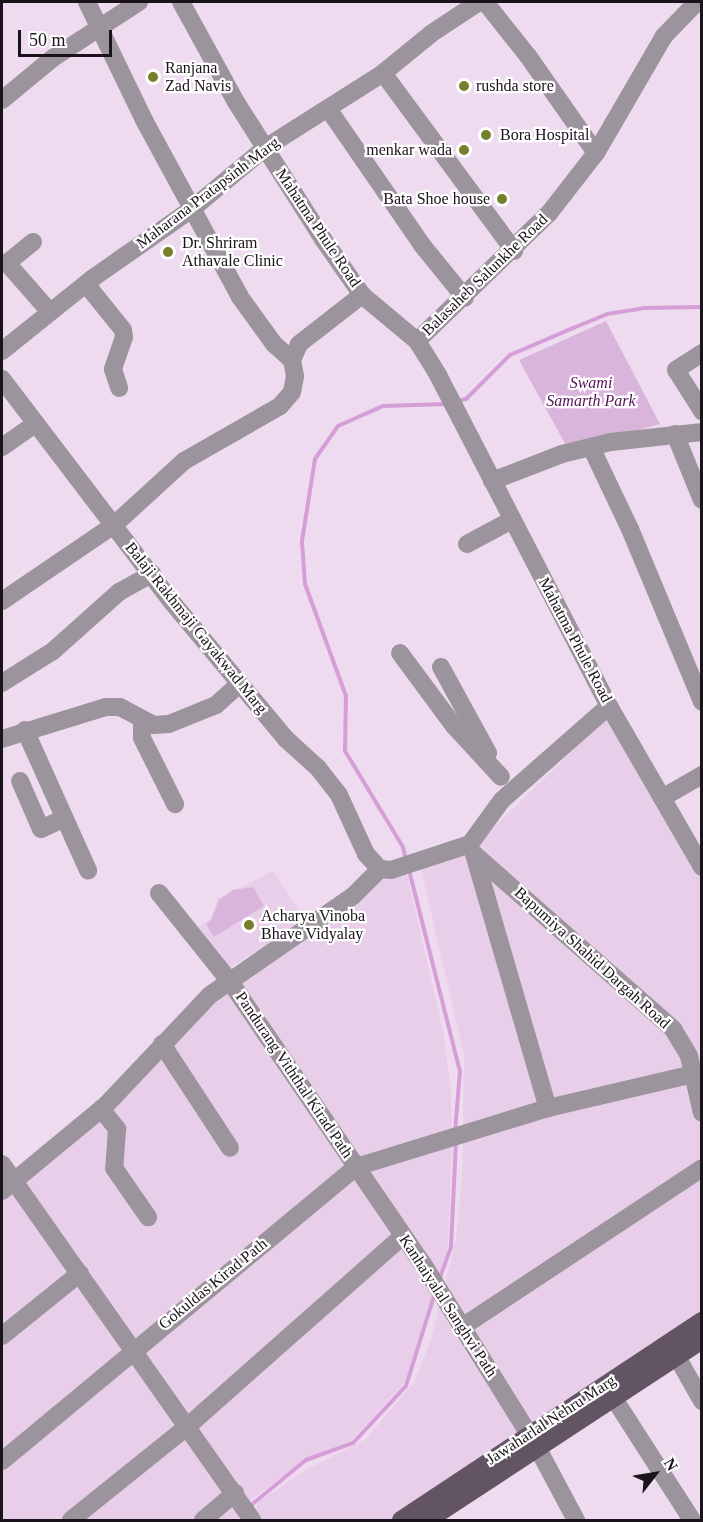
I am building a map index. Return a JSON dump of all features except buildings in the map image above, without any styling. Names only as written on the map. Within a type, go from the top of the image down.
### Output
[{"type":"main road","name":"Jawaharlal Nehru Marg","points":[[435,1518],[533,1440],[702,1321]]},
{"type":"main road","name":"Jawaharlal Nehru Marg","points":[[401,1521],[533,1440],[613,1398],[702,1340]]},
{"type":"street","points":[[2,601],[114,525],[184,461],[280,406],[292,392],[295,376],[292,360],[254,319],[192,208],[97,29],[87,2]]},
{"type":"street","points":[[2,100],[97,29],[139,2]]},
{"type":"street","name":"Mahatma Phule Road","points":[[181,2],[265,148],[362,295],[417,341],[438,375],[609,706],[702,867]]},
{"type":"street","name":"Maharana Pratapsinh Marg","points":[[2,351],[86,284],[192,208],[265,148],[329,110],[383,74],[432,33],[479,2]]},
{"type":"street","points":[[485,2],[596,153]]},
{"type":"street","name":"Balasaheb Salunkhe Road","points":[[417,341],[465,298],[550,212],[596,153],[664,36],[697,2]]},
{"type":"street","points":[[383,74],[514,250]]},
{"type":"street","points":[[329,110],[422,245],[465,298]]},
{"type":"street","points":[[33,242],[7,263],[50,312]]},
{"type":"street","points":[[86,284],[123,330],[124,337],[113,369],[119,388]]},
{"type":"street","points":[[292,360],[299,344],[318,325],[362,295]]},
{"type":"street","points":[[702,353],[676,370],[702,411]]},
{"type":"street","name":"Balaji Rakhmaji Gayakwad Marg","points":[[2,379],[239,684],[332,786],[366,854],[386,869]]},
{"type":"street","points":[[2,447],[35,424]]},
{"type":"street","points":[[492,481],[591,447],[702,432]]},
{"type":"street","points":[[675,434],[702,500]]},
{"type":"street","points":[[591,447],[702,702]]},
{"type":"street","points":[[467,544],[512,520]]},
{"type":"street","points":[[2,683],[53,651],[119,592],[152,574]]},
{"type":"street","points":[[400,653],[454,726],[505,785]]},
{"type":"street","points":[[441,667],[505,785]]},
{"type":"street","points":[[2,740],[25,730],[106,707],[130,711],[142,722],[169,724],[200,714],[216,705],[239,684]]},
{"type":"street","points":[[548,1108],[472,849],[505,785],[609,706]]},
{"type":"street","points":[[142,722],[142,738],[175,804]]},
{"type":"street","points":[[25,730],[88,870]]},
{"type":"street","points":[[662,798],[702,775]]},
{"type":"street","points":[[20,781],[41,829],[65,818]]},
{"type":"street","points":[[8,1186],[101,1109],[191,1012],[353,896],[386,869],[472,849]]},
{"type":"street","name":"Bapumiya Shahid Dargah Road","points":[[472,849],[673,1029],[698,1073],[702,1113]]},
{"type":"street","name":"Pandurang Viththal Kirad Path","points":[[159,893],[231,984],[356,1167]]},
{"type":"street","points":[[162,1044],[230,1148]]},
{"type":"street","name":"Gokuldas Kirad Path","points":[[2,1461],[134,1348],[356,1167],[473,1129],[548,1108],[698,1073]]},
{"type":"street","points":[[101,1109],[117,1129],[114,1168],[148,1218]]},
{"type":"street","points":[[2,1164],[8,1186],[80,1273],[243,1506],[203,1521]]},
{"type":"street","name":"Kanhaiyalal Sanghvi Path","points":[[356,1167],[423,1264],[533,1440],[576,1521]]},
{"type":"street","points":[[462,1326],[702,1168]]},
{"type":"street","points":[[71,1521],[188,1426],[403,1236]]},
{"type":"street","points":[[2,1336],[80,1273]]},
{"type":"street","points":[[676,1357],[702,1401]]},
{"type":"street","points":[[613,1398],[692,1521]]},
{"type":"shaded area","points":[[610,714],[701,879],[701,1317],[394,1520],[250,1520],[260,1501],[304,1471],[366,1439],[415,1381],[432,1336],[456,1240],[462,1180],[464,1055],[420,865],[470,851]]},
{"type":"shaded area","name":"Acharya Vinoba Bhave Vidyalay","points":[[273,871],[305,920],[221,973],[193,930],[211,919],[218,899]]},
{"type":"shaded area","points":[[406,871],[443,1031],[451,1090],[452,1142],[448,1246],[406,1381],[352,1440],[307,1458],[251,1500],[238,1520],[2,1520],[2,1199],[179,1033],[239,984],[382,873]]},
{"type":"green space","name":"Swami Samarth Park","points":[[606,321],[660,424],[568,449],[519,360]]},
{"type":"green space","points":[[253,887],[264,906],[214,937],[206,924],[211,920],[219,900],[233,890]]},
{"type":"waterway","points":[[457,401],[466,399],[510,355],[607,314],[643,308],[702,307]]},
{"type":"waterway","points":[[406,860],[403,847],[345,751],[346,696],[305,584],[302,541],[315,459],[338,426],[383,406],[447,404]]},
{"type":"waterway","points":[[409,870],[460,1071],[455,1132]]},
{"type":"waterway","points":[[439,1280],[451,1247],[456,1142]]},
{"type":"waterway","points":[[250,1506],[306,1460],[353,1443],[406,1386],[434,1296]]},
{"type":"place","name":"Ranjana Zad Navis","points":[[153,77]]},
{"type":"place","name":"rushda store","points":[[464,86]]},
{"type":"place","name":"Bora Hospital","points":[[486,135]]},
{"type":"place","name":"menkar wada","points":[[464,150]]},
{"type":"place","name":"Bata Shoe house","points":[[502,199]]},
{"type":"place","name":"Dr. Shriram Athavale Clinic","points":[[168,252]]},
{"type":"place","name":"Acharya Vinoba Bhave Vidyalay","points":[[249,925]]}]
